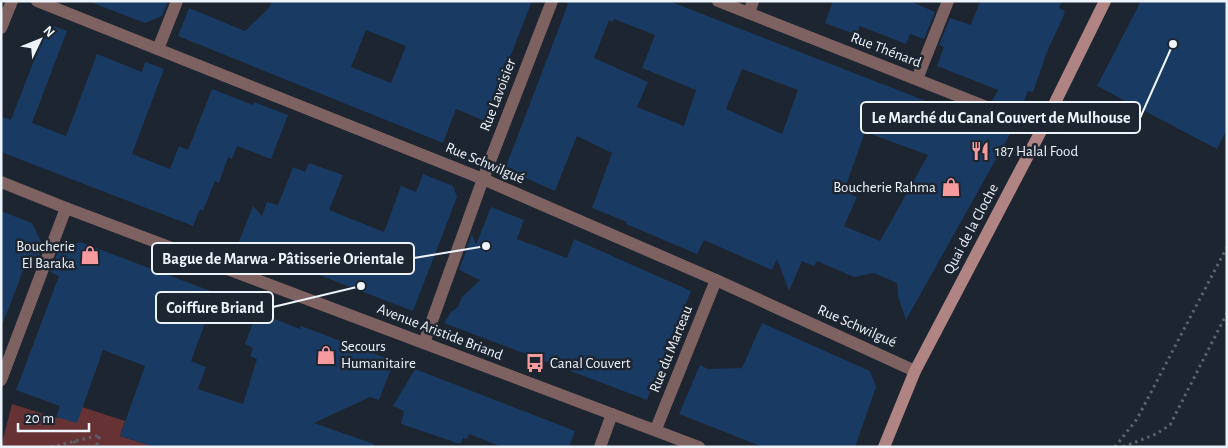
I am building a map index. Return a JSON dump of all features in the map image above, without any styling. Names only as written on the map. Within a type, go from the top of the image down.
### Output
[{"type":"street","points":[[1,28],[12,1]]},
{"type":"street","name":"Rue Schwilgué","points":[[37,1],[483,179],[716,280],[915,370]]},
{"type":"street","points":[[158,49],[177,1]]},
{"type":"street","name":"Rue Lavoisier","points":[[424,343],[483,179],[552,1]]},
{"type":"street","name":"Rue Thénard","points":[[718,1],[751,7],[918,79],[1042,129]]},
{"type":"street","points":[[918,79],[948,1]]},
{"type":"street","name":"Quai de la Cloche","points":[[884,447],[915,370],[1042,129],[1105,1]]},
{"type":"street","name":"Avenue Aristide Briand","points":[[1,182],[699,447]]},
{"type":"street","points":[[1,380],[66,208]]},
{"type":"street","name":"Rue du Marteau","points":[[656,430],[716,280]]},
{"type":"street","points":[[600,447],[612,414]]},
{"type":"path","points":[[1115,447],[1137,419],[1227,247]]},
{"type":"path","points":[[1123,447],[1156,434],[1170,425],[1227,313]]},
{"type":"path","points":[[51,447],[100,436],[96,447]]},
{"type":"path","points":[[74,441],[78,447]]},
{"type":"shaded area","points":[[12,404],[57,418],[82,407],[125,421],[120,436],[155,447],[1,447]]},
{"type":"building","points":[[93,1],[168,1],[162,16],[145,23],[93,3]]},
{"type":"building","points":[[272,1],[532,1],[485,121],[456,109],[443,143],[178,36],[189,8],[245,31],[269,8]],"holes":[[[366,30],[406,46],[391,83],[351,67]]]},
{"type":"building","points":[[564,1],[669,1],[980,122],[984,115],[1014,127],[906,320],[898,297],[897,283],[874,273],[854,277],[817,261],[814,266],[802,261],[789,291],[777,259],[772,270],[704,240],[697,254],[592,208],[612,153],[577,136],[555,191],[505,169],[568,4]],"holes":[[[614,19],[655,35],[642,68],[696,90],[684,126],[637,107],[648,82],[594,58],[609,20],[613,22]],[[742,69],[798,90],[782,134],[726,109]],[[865,132],[928,155],[880,241],[844,226],[857,197],[844,191]]]},
{"type":"building","points":[[833,1],[910,1],[935,12],[924,39],[910,34],[906,44],[860,26],[857,35],[825,23]]},
{"type":"building","points":[[980,1],[1062,1],[1059,8],[1065,11],[1062,20],[1048,49],[1033,92],[1028,91],[1020,112],[992,101],[998,90],[937,66],[944,47],[939,45],[950,18],[971,25]]},
{"type":"building","points":[[1141,1],[1227,1],[1227,129],[1217,149],[1097,86]]},
{"type":"building","points":[[48,24],[67,31],[32,123],[66,136],[97,54],[142,72],[145,62],[164,69],[132,154],[170,169],[179,146],[188,150],[212,89],[253,105],[254,102],[288,115],[271,159],[237,146],[232,159],[228,157],[219,183],[215,181],[203,211],[200,209],[193,226],[1,152],[1,116],[11,120]]},
{"type":"building","points":[[309,163],[343,175],[329,210],[384,232],[401,186],[416,192],[423,174],[453,186],[457,197],[413,311],[238,244],[253,206],[262,216],[267,202],[278,205],[293,167],[305,172]]},
{"type":"building","points":[[491,207],[524,220],[517,239],[567,258],[574,239],[691,291],[647,400],[444,323],[451,312],[458,307],[462,297],[480,280],[459,270],[472,234],[476,245]]},
{"type":"building","points":[[1,211],[32,223],[43,246],[35,267],[26,263],[3,323],[1,323]]},
{"type":"building","points":[[80,242],[216,293],[191,361],[206,367],[198,389],[243,404],[257,359],[250,356],[253,348],[245,344],[257,312],[300,329],[301,326],[394,361],[379,400],[370,397],[314,423],[374,444],[374,447],[155,447],[120,436],[145,366],[103,350],[77,423],[56,417],[60,406],[16,390],[59,276],[50,272],[58,251]]},
{"type":"building","points":[[762,323],[870,371],[876,387],[855,447],[763,447],[679,414],[700,365],[708,369],[742,368]]},
{"type":"building","points":[[415,369],[575,431],[569,447],[502,447],[469,434],[467,439],[463,438],[460,444],[401,424],[404,411],[393,406]]},
{"type":"place","name":"Le Marché du Canal Couvert de Mulhouse","points":[[1173,44]]},
{"type":"place","name":"187 Halal Food","points":[[980,151]]},
{"type":"place","name":"Boucherie Rahma","points":[[951,187]]},
{"type":"place","name":"Bague de Marwa - Pâtisserie Orientale","points":[[486,246]]},
{"type":"place","name":"Boucherie El Baraka","points":[[90,255]]},
{"type":"place","name":"Coiffure Briand","points":[[361,286]]},
{"type":"place","name":"Secours Humanitaire","points":[[326,355]]},
{"type":"place","name":"Canal Couvert","points":[[535,363]]}]
